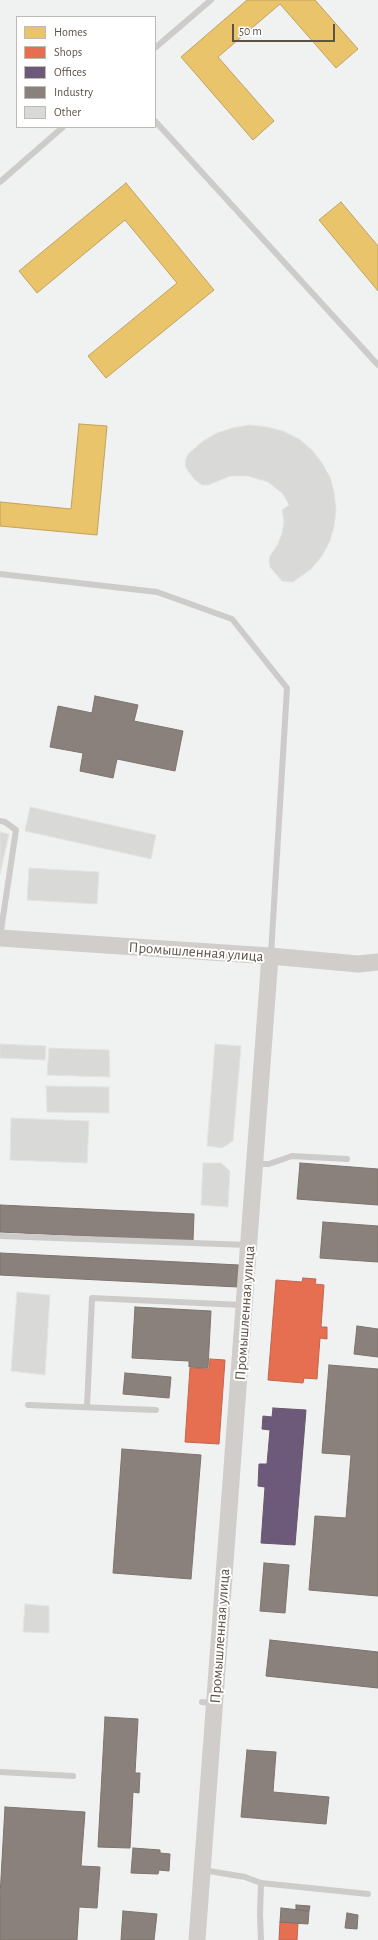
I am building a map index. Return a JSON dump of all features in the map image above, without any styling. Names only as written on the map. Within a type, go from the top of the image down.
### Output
[{"type":"main road","name":"Промышленная улица","points":[[0,938],[270,956],[250,1245],[209,1703],[197,1940]]},
{"type":"main road","points":[[270,956],[358,964],[378,962]]},
{"type":"lane","points":[[156,47],[211,0]]},
{"type":"lane","points":[[156,122],[378,365]]},
{"type":"lane","points":[[0,182],[62,128]]},
{"type":"lane","points":[[0,574],[157,592],[232,620],[287,688],[270,956]]},
{"type":"lane","points":[[0,821],[5,822],[16,830],[0,938]]},
{"type":"lane","points":[[256,1164],[269,1164],[292,1156],[347,1159]]},
{"type":"lane","points":[[0,1236],[250,1245]]},
{"type":"lane","points":[[87,1407],[92,1298],[245,1305]]},
{"type":"lane","points":[[28,1405],[156,1410]]},
{"type":"lane","points":[[0,1772],[73,1776]]},
{"type":"lane","points":[[201,1870],[246,1877],[261,1883],[368,1894]]},
{"type":"lane","points":[[261,1883],[260,1915],[262,1940]]},
{"type":"building: Homes","points":[[247,0],[315,0],[358,49],[336,68],[280,4],[218,57],[274,121],[253,140],[181,57]]},
{"type":"building: Homes","points":[[126,183],[214,290],[106,378],[88,356],[177,283],[125,220],[37,293],[19,271]]},
{"type":"building: Homes","points":[[341,202],[378,246],[378,291],[319,220]]},
{"type":"building: Homes","points":[[79,424],[107,426],[97,535],[0,526],[0,502],[71,509]]},
{"type":"building: Shops","points":[[303,1278],[316,1279],[315,1284],[324,1285],[321,1327],[327,1327],[327,1339],[320,1338],[317,1379],[304,1378],[303,1383],[268,1380],[276,1280],[302,1282]]},
{"type":"building: Shops","points":[[210,1359],[225,1360],[219,1444],[185,1442],[190,1368],[209,1369]]},
{"type":"building: Shops","points":[[280,1922],[298,1923],[297,1940],[279,1940]]},
{"type":"building: Offices","points":[[273,1408],[306,1410],[295,1545],[261,1543],[265,1487],[258,1486],[259,1464],[267,1464],[270,1430],[262,1429],[263,1416],[272,1417]]},
{"type":"building: Industry","points":[[95,696],[138,705],[134,721],[183,731],[175,771],[117,759],[113,778],[80,771],[83,753],[50,747],[58,706],[92,713]]},
{"type":"building: Industry","points":[[300,1163],[378,1169],[378,1205],[297,1199]]},
{"type":"building: Industry","points":[[0,1205],[194,1214],[193,1241],[0,1232]]},
{"type":"building: Industry","points":[[323,1222],[378,1226],[378,1262],[320,1258]]},
{"type":"building: Industry","points":[[0,1253],[239,1265],[238,1287],[0,1275]]},
{"type":"building: Industry","points":[[135,1307],[211,1311],[208,1368],[189,1367],[189,1361],[132,1358]]},
{"type":"building: Industry","points":[[357,1326],[378,1329],[378,1357],[354,1354]]},
{"type":"building: Industry","points":[[329,1365],[378,1369],[378,1596],[309,1590],[315,1516],[346,1518],[351,1455],[322,1453]]},
{"type":"building: Industry","points":[[125,1373],[171,1377],[169,1398],[123,1394]]},
{"type":"building: Industry","points":[[122,1449],[201,1455],[191,1579],[113,1573]]},
{"type":"building: Industry","points":[[264,1563],[289,1565],[285,1613],[260,1611]]},
{"type":"building: Industry","points":[[270,1640],[378,1652],[378,1688],[266,1676]]},
{"type":"building: Industry","points":[[105,1717],[138,1719],[135,1773],[140,1773],[139,1793],[133,1792],[130,1848],[98,1847]]},
{"type":"building: Industry","points":[[247,1750],[276,1752],[273,1792],[329,1797],[326,1824],[241,1817]]},
{"type":"building: Industry","points":[[5,1807],[85,1812],[81,1866],[100,1867],[97,1908],[79,1907],[77,1940],[0,1940],[0,1896]]},
{"type":"building: Industry","points":[[133,1848],[160,1850],[160,1853],[170,1854],[169,1871],[159,1870],[158,1874],[131,1873]]},
{"type":"building: Industry","points":[[296,1905],[310,1906],[309,1911],[296,1910]]},
{"type":"building: Industry","points":[[281,1908],[309,1911],[308,1924],[280,1922]]},
{"type":"building: Industry","points":[[123,1911],[157,1914],[154,1940],[121,1940]]},
{"type":"building: Industry","points":[[347,1913],[358,1915],[357,1929],[345,1928]]},
{"type":"building: Other","points":[[250,425],[283,431],[299,439],[313,451],[330,477],[334,492],[336,510],[330,541],[322,556],[311,569],[293,582],[282,581],[270,567],[269,561],[282,533],[284,522],[282,510],[289,505],[283,494],[268,482],[248,476],[230,476],[208,485],[202,485],[195,480],[186,468],[185,461],[188,454],[203,441],[217,433],[232,428]]},
{"type":"building: Other","points":[[30,807],[156,835],[151,859],[25,831]]},
{"type":"building: Other","points":[[0,832],[9,834],[0,874]]},
{"type":"building: Other","points":[[29,868],[99,872],[97,904],[27,900]]},
{"type":"building: Other","points":[[0,1044],[46,1046],[45,1060],[0,1058]]},
{"type":"building: Other","points":[[215,1044],[241,1046],[233,1141],[222,1148],[207,1146]]},
{"type":"building: Other","points":[[49,1048],[109,1050],[110,1077],[47,1075]]},
{"type":"building: Other","points":[[46,1086],[109,1087],[109,1113],[47,1112]]},
{"type":"building: Other","points":[[11,1118],[89,1121],[87,1163],[10,1160]]},
{"type":"building: Other","points":[[203,1163],[221,1163],[230,1171],[228,1207],[201,1205]]},
{"type":"building: Other","points":[[17,1292],[50,1295],[45,1375],[11,1371]]},
{"type":"building: Other","points":[[25,1604],[49,1606],[49,1633],[23,1632]]}]
